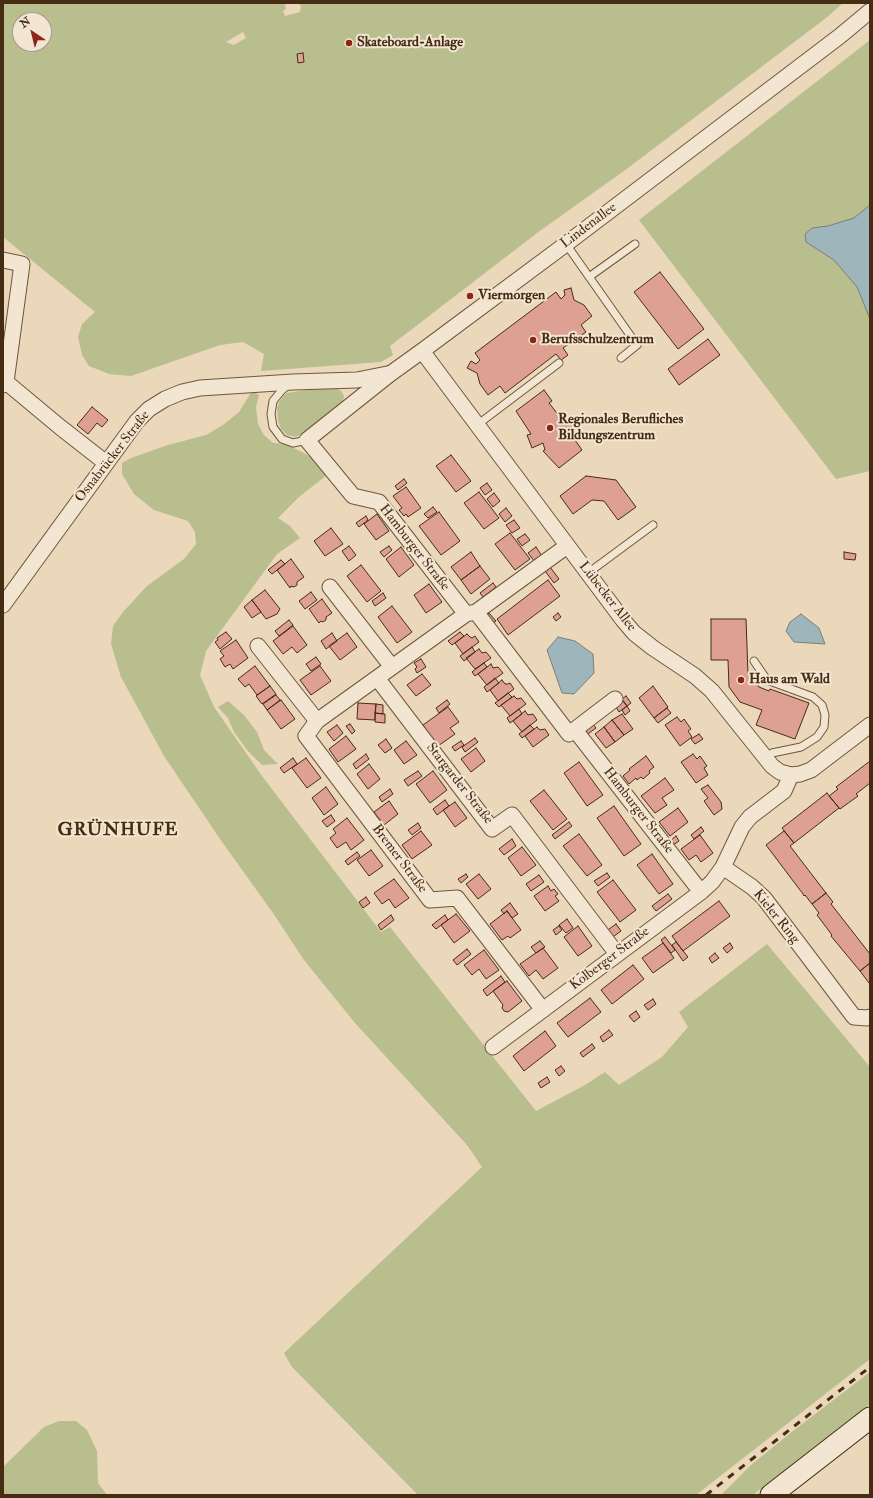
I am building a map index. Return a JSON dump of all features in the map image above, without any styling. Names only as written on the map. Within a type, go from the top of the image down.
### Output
[{"type":"main road","points":[[771,1495],[870,1418]]},
{"type":"street","name":"Lindenallee","points":[[307,440],[390,374],[566,244],[840,36],[870,11]]},
{"type":"street","points":[[3,260],[22,264],[4,383],[106,463]]},
{"type":"street","name":"Lübecker Allee","points":[[422,351],[476,425],[634,633],[653,648],[695,676],[712,691],[765,758],[780,772],[791,776]]},
{"type":"street","name":"Osnabrücker Straße","points":[[3,605],[137,421],[165,398],[200,388],[293,382],[357,380],[390,374]]},
{"type":"street","name":"Hamburger Straße","points":[[307,440],[353,496],[379,502],[569,734],[575,730],[700,892]]},
{"type":"street","name":"Bremer Straße","points":[[543,1010],[457,898],[430,900],[306,736],[317,721],[392,667],[567,546]]},
{"type":"street","points":[[330,588],[392,667]]},
{"type":"street","points":[[258,646],[317,721]]},
{"type":"street","name":"Stargarder Straße","points":[[377,678],[492,829],[512,815],[617,954]]},
{"type":"street","points":[[575,730],[615,699]]},
{"type":"street","points":[[723,866],[742,827],[750,817],[784,791],[791,776],[811,770],[870,725]]},
{"type":"street","name":"Kolberger Straße","points":[[493,1048],[700,892],[712,882],[723,866]]},
{"type":"street","name":"Kieler Ring","points":[[723,866],[752,887],[764,898],[854,1017],[870,1017]]},
{"type":"lane","points":[[566,244],[637,345],[621,358]]},
{"type":"lane","points":[[589,277],[635,244]]},
{"type":"lane","points":[[476,425],[559,363]]},
{"type":"lane","points":[[293,382],[282,390],[273,401],[270,414],[273,427],[282,439],[293,443],[307,440]]},
{"type":"lane","points":[[588,573],[653,525]]},
{"type":"lane","points":[[754,661],[767,680],[813,697],[822,705],[825,715],[824,727],[817,738],[801,747],[772,753],[765,758]]},
{"type":"green space","points":[[3,3],[285,3],[286,9],[283,11],[285,16],[300,12],[301,5],[295,3],[843,3],[826,18],[628,168],[537,233],[390,346],[393,355],[381,362],[261,371],[264,354],[243,342],[220,345],[131,376],[109,374],[89,366],[82,355],[78,337],[82,324],[95,312],[3,237]],"holes":[[[243,32],[246,38],[234,45],[226,42]]]},
{"type":"green space","points":[[870,40],[870,471],[836,479],[639,220]]},
{"type":"green space","points":[[333,386],[341,391],[344,396],[343,402],[306,433],[295,437],[287,435],[281,429],[278,421],[277,408],[284,395],[287,393]]},
{"type":"green space","points":[[252,391],[259,395],[256,407],[258,424],[264,435],[273,443],[286,444],[313,458],[327,475],[299,497],[278,518],[290,526],[300,538],[277,554],[206,651],[200,675],[214,707],[262,776],[381,932],[390,927],[536,1111],[585,1085],[605,1072],[619,1085],[662,1057],[688,1027],[679,1012],[767,944],[870,1067],[870,1359],[696,1495],[418,1495],[292,1367],[284,1353],[482,1167],[467,1145],[355,1023],[304,960],[164,756],[121,677],[111,644],[113,626],[123,612],[147,586],[184,559],[196,544],[195,532],[188,521],[154,510],[134,494],[122,474],[122,463],[131,458],[168,445],[206,435],[223,425],[239,412]]},
{"type":"green space","points":[[228,701],[244,715],[257,732],[264,750],[278,764],[262,765],[248,751],[234,732],[228,718],[218,707]]},
{"type":"green space","points":[[870,1372],[870,1404],[753,1495],[721,1495],[751,1465]]},
{"type":"green space","points":[[59,1421],[76,1421],[87,1430],[97,1451],[98,1483],[107,1495],[3,1495],[3,1467],[44,1427]]},
{"type":"water","points":[[870,205],[870,319],[857,287],[834,260],[806,242],[805,234],[812,228],[828,226],[854,218]]},
{"type":"water","points":[[801,614],[819,628],[825,644],[794,642],[786,631],[790,622]]},
{"type":"water","points":[[558,637],[575,641],[593,654],[594,673],[574,694],[562,693],[547,650]]},
{"type":"building","points":[[303,53],[304,62],[298,63],[297,54]]},
{"type":"building","points":[[660,272],[704,329],[678,349],[634,292]]},
{"type":"building","name":"Berufsschulzentrum","points":[[571,288],[574,300],[584,305],[592,316],[581,325],[586,332],[563,348],[568,355],[561,360],[556,354],[505,393],[500,386],[488,395],[480,384],[477,373],[467,368],[471,361],[476,364],[480,360],[475,353],[556,292],[561,299],[565,295],[564,290]]},
{"type":"building","points":[[708,339],[720,355],[679,385],[668,369]]},
{"type":"building","name":"Regionales Berufliches Bildungszentrum","points":[[544,390],[552,401],[549,403],[560,417],[558,418],[561,425],[571,421],[575,430],[571,431],[582,450],[559,468],[543,451],[545,450],[543,443],[532,448],[527,435],[531,434],[516,411]]},
{"type":"building","points":[[92,407],[108,420],[102,427],[97,423],[88,434],[77,425]]},
{"type":"building","points":[[451,455],[471,481],[456,492],[436,466]]},
{"type":"building","points":[[586,476],[616,480],[636,507],[618,520],[604,501],[592,500],[573,514],[560,496]]},
{"type":"building","points":[[404,479],[407,483],[398,490],[395,486]]},
{"type":"building","points":[[487,483],[492,490],[485,495],[480,488]]},
{"type":"building","points":[[406,487],[421,508],[408,517],[406,514],[404,516],[399,510],[402,508],[393,496]]},
{"type":"building","points":[[479,492],[499,518],[484,529],[464,503]]},
{"type":"building","points":[[494,493],[500,501],[493,507],[487,499]]},
{"type":"building","points":[[433,507],[437,512],[428,518],[424,514]]},
{"type":"building","points":[[506,508],[512,516],[505,522],[499,514]]},
{"type":"building","points":[[439,512],[460,541],[441,555],[419,526]]},
{"type":"building","points":[[377,514],[389,531],[376,540],[364,524]]},
{"type":"building","points":[[366,516],[368,520],[359,527],[356,523]]},
{"type":"building","points":[[514,520],[520,528],[512,533],[506,525]]},
{"type":"building","points":[[331,528],[343,544],[325,556],[314,541]]},
{"type":"building","points":[[510,533],[530,559],[515,570],[495,544]]},
{"type":"building","points":[[525,534],[530,540],[522,546],[517,539]]},
{"type":"building","points":[[349,546],[356,555],[349,561],[342,551]]},
{"type":"building","points":[[389,546],[392,550],[384,557],[380,552]]},
{"type":"building","points":[[401,547],[414,565],[399,577],[386,559]]},
{"type":"building","points":[[536,547],[542,556],[535,562],[528,553]]},
{"type":"building","points":[[471,552],[480,566],[461,580],[451,567]]},
{"type":"building","points":[[844,552],[856,554],[855,560],[844,559]]},
{"type":"building","points":[[291,559],[304,577],[297,582],[297,585],[294,587],[291,586],[290,588],[277,570]]},
{"type":"building","points":[[281,560],[285,564],[272,574],[268,570]]},
{"type":"building","points":[[361,565],[381,591],[367,602],[347,576]]},
{"type":"building","points":[[480,566],[490,579],[471,594],[461,580]]},
{"type":"building","points":[[550,567],[559,579],[554,583],[545,571]]},
{"type":"building","points":[[548,580],[560,596],[508,635],[497,619]]},
{"type":"building","points":[[493,583],[496,587],[483,597],[480,593]]},
{"type":"building","points":[[429,584],[442,602],[426,613],[414,595]]},
{"type":"building","points":[[265,590],[280,609],[277,614],[266,619],[252,600]]},
{"type":"building","points":[[311,592],[317,600],[305,609],[299,601]]},
{"type":"building","points":[[383,593],[386,598],[375,606],[372,601]]},
{"type":"building","points":[[322,599],[332,613],[326,617],[326,620],[319,623],[309,609]]},
{"type":"building","points":[[252,600],[261,612],[252,618],[244,607]]},
{"type":"building","points":[[392,606],[412,632],[397,643],[378,617]]},
{"type":"building","points":[[489,613],[496,621],[491,624],[485,616]]},
{"type":"building","points":[[558,613],[561,617],[556,621],[553,617]]},
{"type":"building","name":"Haus am Wald","points":[[711,619],[746,619],[748,674],[749,673],[759,687],[769,691],[770,689],[809,703],[795,739],[756,725],[762,710],[740,702],[729,687],[728,660],[711,660]]},
{"type":"building","points":[[289,620],[293,625],[279,636],[275,631]]},
{"type":"building","points":[[293,626],[307,645],[297,653],[292,647],[283,654],[273,641]]},
{"type":"building","points":[[226,632],[232,639],[220,649],[215,642],[218,640],[217,638]]},
{"type":"building","points":[[460,632],[464,636],[452,645],[448,641]]},
{"type":"building","points":[[332,633],[337,641],[326,649],[321,641]]},
{"type":"building","points":[[347,633],[357,647],[340,660],[329,646]]},
{"type":"building","points":[[467,634],[472,638],[475,636],[479,642],[463,654],[455,643]]},
{"type":"building","points":[[236,640],[248,658],[233,669],[230,664],[225,667],[220,659],[224,656],[220,651]]},
{"type":"building","points":[[472,647],[475,652],[464,661],[460,656]]},
{"type":"building","points":[[479,649],[482,653],[486,652],[491,658],[475,669],[466,658]]},
{"type":"building","points":[[316,657],[321,664],[311,671],[306,664]]},
{"type":"building","points":[[421,659],[426,667],[417,673],[415,669],[417,667],[414,663]]},
{"type":"building","points":[[484,663],[487,667],[475,676],[472,672]]},
{"type":"building","points":[[491,664],[493,668],[498,667],[503,673],[487,685],[478,674]]},
{"type":"building","points":[[255,666],[270,686],[257,695],[249,684],[245,687],[238,679]]},
{"type":"building","points":[[320,666],[331,681],[311,695],[300,680]]},
{"type":"building","points":[[422,674],[431,685],[416,696],[407,685]]},
{"type":"building","points":[[495,678],[499,683],[487,692],[484,687]]},
{"type":"building","points":[[502,680],[505,684],[510,683],[514,689],[498,701],[490,690]]},
{"type":"building","points":[[270,686],[276,694],[262,704],[256,696]]},
{"type":"building","points":[[653,686],[668,707],[654,718],[639,698]]},
{"type":"building","points":[[508,693],[512,697],[499,707],[495,703]]},
{"type":"building","points":[[276,695],[280,700],[267,710],[263,704]]},
{"type":"building","points":[[514,696],[517,699],[521,698],[526,704],[510,716],[501,705]]},
{"type":"building","points":[[626,696],[631,703],[627,706],[622,699]]},
{"type":"building","points":[[621,699],[627,706],[619,712],[614,704]]},
{"type":"building","points":[[281,700],[295,719],[281,729],[267,710]]},
{"type":"building","points":[[447,700],[450,704],[439,713],[436,708]]},
{"type":"building","points":[[358,703],[376,704],[375,720],[357,719]]},
{"type":"building","points":[[376,704],[383,705],[383,714],[375,713]]},
{"type":"building","points":[[627,706],[630,711],[625,715],[622,710]]},
{"type":"building","points":[[448,707],[459,722],[450,728],[455,734],[438,746],[423,725]]},
{"type":"building","points":[[667,708],[671,713],[658,723],[654,718]]},
{"type":"building","points":[[519,709],[522,714],[510,723],[507,718]]},
{"type":"building","points":[[525,711],[528,715],[533,714],[537,720],[522,732],[513,721]]},
{"type":"building","points":[[375,713],[385,714],[385,723],[375,722]]},
{"type":"building","points":[[622,714],[633,729],[624,735],[612,720]]},
{"type":"building","points":[[677,717],[681,722],[684,719],[691,729],[688,731],[692,737],[680,746],[665,725]]},
{"type":"building","points":[[612,720],[624,735],[615,742],[604,727]]},
{"type":"building","points":[[591,722],[596,728],[585,736],[580,730]]},
{"type":"building","points":[[350,724],[355,731],[352,734],[346,726]]},
{"type":"building","points":[[337,725],[343,733],[334,741],[327,732]]},
{"type":"building","points":[[530,725],[534,729],[522,738],[519,734]]},
{"type":"building","points":[[537,727],[540,730],[545,729],[549,735],[533,747],[525,736]]},
{"type":"building","points":[[604,727],[615,742],[606,748],[595,734]]},
{"type":"building","points":[[699,734],[703,739],[695,744],[691,739]]},
{"type":"building","points":[[346,736],[356,749],[338,762],[329,749]]},
{"type":"building","points":[[475,738],[478,742],[465,752],[462,747]]},
{"type":"building","points":[[386,739],[392,748],[385,753],[378,745]]},
{"type":"building","points":[[406,741],[417,755],[404,764],[394,750]]},
{"type":"building","points":[[461,741],[464,745],[455,751],[452,747]]},
{"type":"building","points":[[476,748],[485,761],[471,772],[461,759]]},
{"type":"building","points":[[366,754],[369,759],[356,769],[353,764]]},
{"type":"building","points":[[693,754],[697,759],[700,756],[707,766],[704,768],[708,775],[696,783],[681,762]]},
{"type":"building","points":[[646,756],[654,767],[643,779],[641,777],[637,780],[636,778],[629,784],[623,776],[630,770],[629,769]]},
{"type":"building","points":[[293,758],[297,764],[284,773],[280,768]]},
{"type":"building","points":[[306,758],[321,778],[307,788],[292,768]]},
{"type":"building","points":[[870,761],[870,783],[856,794],[858,796],[840,809],[829,796],[838,789],[836,787]]},
{"type":"building","points":[[579,762],[603,795],[587,806],[564,773]]},
{"type":"building","points":[[369,764],[380,779],[368,789],[357,774]]},
{"type":"building","points":[[418,771],[422,776],[408,786],[404,780]]},
{"type":"building","points":[[433,771],[447,790],[430,803],[416,784]]},
{"type":"building","points":[[665,778],[674,790],[662,798],[667,805],[655,813],[641,796]]},
{"type":"building","points":[[708,785],[721,802],[722,809],[714,815],[704,801],[708,798],[701,789]]},
{"type":"building","points":[[326,787],[338,804],[324,815],[312,798]]},
{"type":"building","points":[[390,789],[393,794],[382,802],[379,797]]},
{"type":"building","points":[[544,790],[567,819],[553,830],[530,801]]},
{"type":"building","points":[[827,793],[839,808],[794,843],[782,828]]},
{"type":"building","points":[[445,800],[449,806],[437,815],[433,809]]},
{"type":"building","points":[[389,801],[398,814],[384,825],[374,812]]},
{"type":"building","points":[[455,802],[467,818],[455,827],[443,810]]},
{"type":"building","points":[[614,806],[641,844],[624,856],[597,818]]},
{"type":"building","points":[[678,808],[688,822],[670,836],[659,822]]},
{"type":"building","points":[[331,815],[335,821],[327,827],[322,821]]},
{"type":"building","points":[[347,818],[364,840],[351,850],[346,842],[337,848],[330,838],[336,833],[333,829]]},
{"type":"building","points":[[569,822],[572,826],[555,839],[552,835]]},
{"type":"building","points":[[418,823],[421,828],[412,835],[408,830]]},
{"type":"building","points":[[701,827],[704,831],[694,839],[691,835]]},
{"type":"building","points":[[421,831],[432,845],[412,859],[402,845]]},
{"type":"building","points":[[784,831],[794,843],[790,846],[826,893],[812,904],[805,895],[804,896],[766,845]]},
{"type":"building","points":[[579,834],[602,865],[587,876],[563,846]]},
{"type":"building","points":[[700,835],[713,853],[701,862],[696,855],[689,860],[681,849]]},
{"type":"building","points":[[676,836],[679,841],[673,845],[670,841]]},
{"type":"building","points":[[512,839],[516,846],[504,855],[499,849]]},
{"type":"building","points":[[522,847],[536,865],[521,876],[508,858]]},
{"type":"building","points":[[371,850],[383,866],[369,876],[357,860]]},
{"type":"building","points":[[357,852],[360,856],[348,865],[345,861]]},
{"type":"building","points":[[652,854],[673,884],[659,894],[637,865]]},
{"type":"building","points":[[607,873],[610,877],[598,886],[594,881]]},
{"type":"building","points":[[466,874],[468,877],[461,883],[458,879]]},
{"type":"building","points":[[479,874],[491,889],[478,899],[466,884]]},
{"type":"building","points":[[539,875],[544,882],[531,891],[526,884]]},
{"type":"building","points":[[394,879],[409,898],[395,908],[389,899],[382,904],[374,893]]},
{"type":"building","points":[[613,880],[636,910],[620,922],[597,892]]},
{"type":"building","points":[[548,886],[551,891],[554,889],[558,894],[555,896],[559,901],[545,911],[534,896]]},
{"type":"building","points":[[826,893],[833,902],[831,904],[870,954],[870,963],[860,971],[831,936],[832,935],[817,915],[819,913],[812,904]]},
{"type":"building","points":[[668,894],[672,899],[656,911],[652,906]]},
{"type":"building","points":[[366,897],[370,903],[363,908],[359,902]]},
{"type":"building","points":[[719,901],[730,916],[683,951],[672,936]]},
{"type":"building","points":[[510,903],[518,914],[512,918],[507,911],[504,914],[501,910]]},
{"type":"building","points":[[507,911],[521,930],[510,938],[508,936],[502,940],[490,924]]},
{"type":"building","points":[[456,914],[470,931],[454,943],[441,925]]},
{"type":"building","points":[[391,915],[394,920],[381,930],[378,925]]},
{"type":"building","points":[[445,915],[448,920],[436,929],[432,925]]},
{"type":"building","points":[[567,919],[573,928],[566,933],[559,925]]},
{"type":"building","points":[[616,924],[621,931],[610,939],[605,932]]},
{"type":"building","points":[[559,926],[562,930],[556,935],[553,930]]},
{"type":"building","points":[[578,926],[592,946],[578,956],[564,937]]},
{"type":"building","points":[[665,937],[675,950],[671,953],[661,940]]},
{"type":"building","points":[[540,941],[545,947],[536,953],[531,947]]},
{"type":"building","points":[[676,942],[688,957],[683,961],[672,945]]},
{"type":"building","points":[[663,943],[674,958],[653,973],[642,958]]},
{"type":"building","points":[[730,943],[733,948],[727,953],[723,948]]},
{"type":"building","points":[[543,948],[558,968],[543,979],[536,970],[529,976],[520,964]]},
{"type":"building","points":[[467,949],[471,954],[457,965],[453,960]]},
{"type":"building","points":[[484,950],[499,970],[486,979],[479,969],[472,975],[464,965]]},
{"type":"building","points":[[715,953],[719,958],[712,963],[709,958]]},
{"type":"building","points":[[870,963],[870,982],[869,983],[860,971]]},
{"type":"building","points":[[633,965],[644,979],[612,1004],[601,990]]},
{"type":"building","points":[[501,976],[505,982],[487,996],[483,990]]},
{"type":"building","points":[[507,981],[522,1001],[508,1012],[504,1011],[502,1008],[503,1005],[493,991]]},
{"type":"building","points":[[590,998],[601,1012],[568,1037],[557,1023]]},
{"type":"building","points":[[653,999],[656,1004],[648,1010],[644,1005]]},
{"type":"building","points":[[636,1011],[640,1017],[634,1022],[629,1016]]},
{"type":"building","points":[[609,1030],[613,1035],[603,1042],[600,1037]]},
{"type":"building","points":[[545,1031],[556,1046],[524,1071],[513,1056]]},
{"type":"building","points":[[592,1044],[595,1048],[583,1057],[580,1053]]},
{"type":"building","points":[[561,1066],[565,1071],[559,1076],[555,1070]]},
{"type":"building","points":[[547,1077],[550,1082],[541,1088],[538,1083]]},
{"type":"railway","points":[[706,1495],[870,1367]]},
{"type":"place","name":"Skateboard-Anlage","points":[[349,43]]},
{"type":"place","name":"Viermorgen","points":[[470,296]]},
{"type":"place","name":"Berufsschulzentrum","points":[[533,340]]},
{"type":"place","name":"Regionales Berufliches Bildungszentrum","points":[[550,428]]},
{"type":"place","name":"Haus am Wald","points":[[741,680]]},
{"type":"district","name":"GRÜNHUFE","points":[[118,831]]}]
